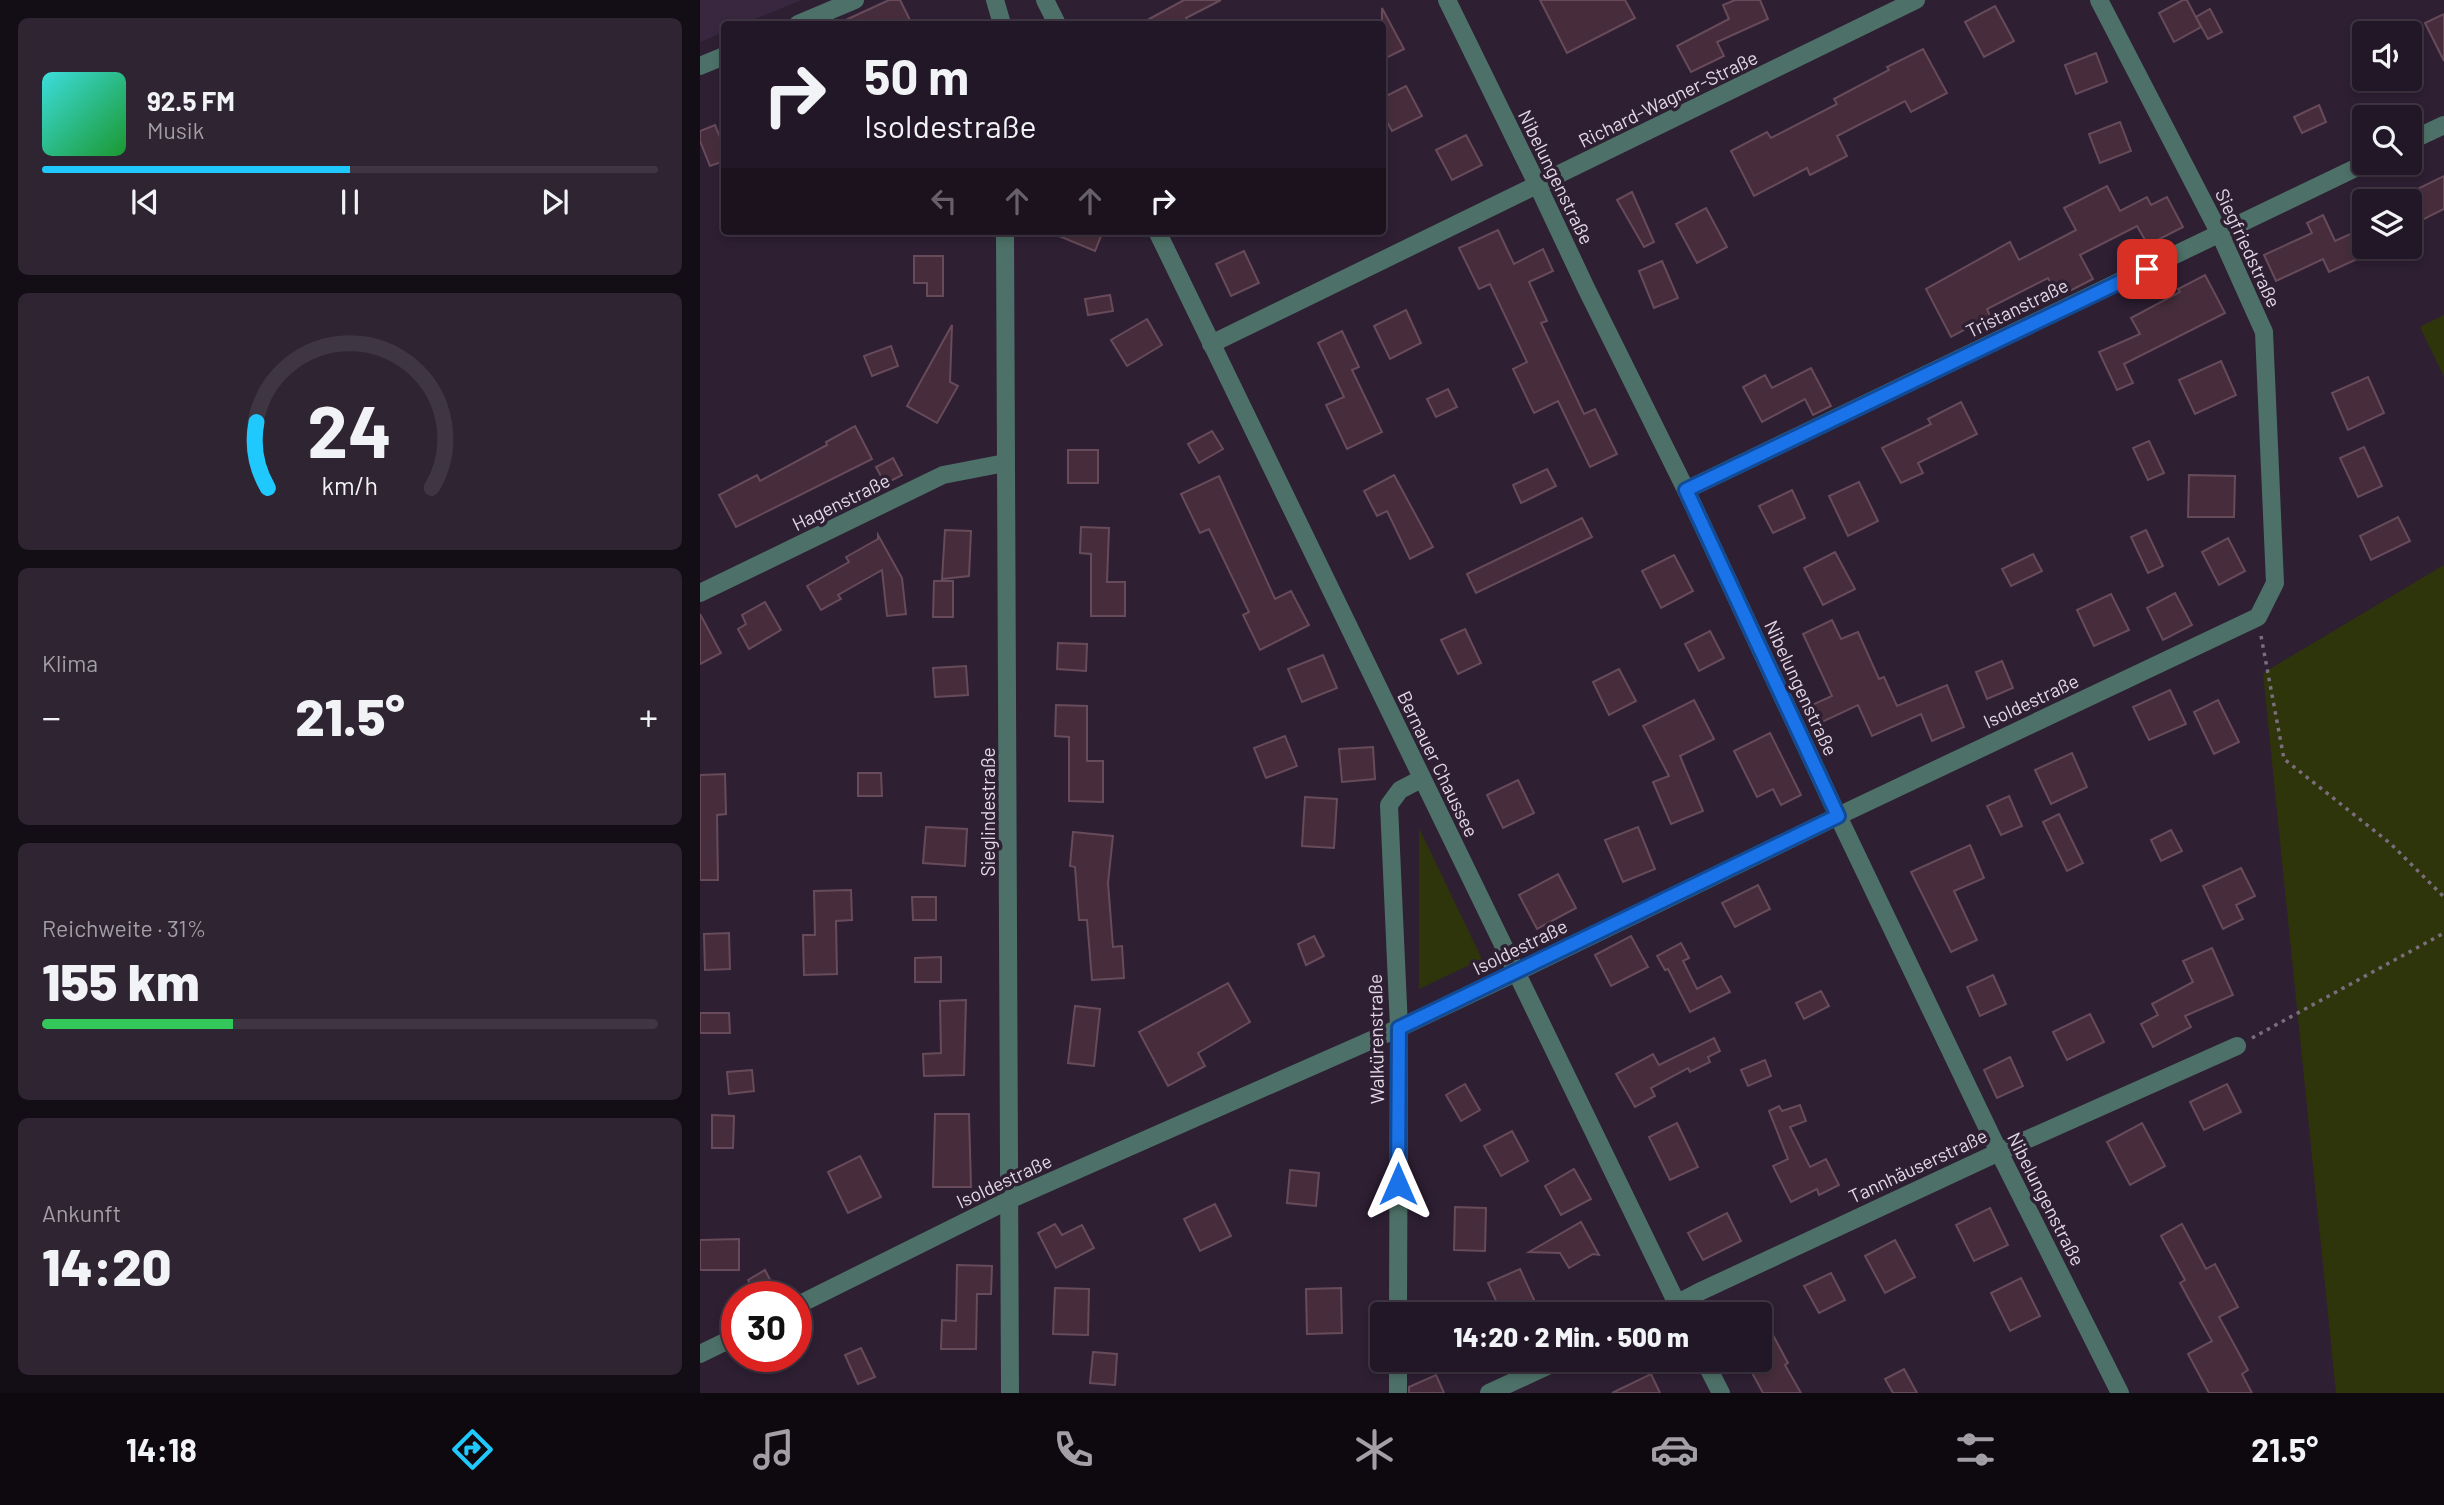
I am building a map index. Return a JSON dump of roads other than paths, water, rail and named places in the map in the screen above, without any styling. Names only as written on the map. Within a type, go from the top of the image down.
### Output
[{"type":"street","points":[[804,21],[855,0]]},
{"type":"street","points":[[995,0],[1001,21]]},
{"type":"street","points":[[1045,0],[1056,21]]},
{"type":"street","name":"Nibelungenstraße","points":[[1447,0],[1686,490],[1999,1152],[2120,1393]]},
{"type":"street","name":"Richard-Wagner-Straße","points":[[1211,344],[1916,0]]},
{"type":"street","name":"Siegfriedstraße","points":[[2099,0],[2220,234],[2264,332],[2275,583],[2258,617]]},
{"type":"street","points":[[700,66],[721,57]]},
{"type":"street","points":[[2422,135],[2444,125]]},
{"type":"street","name":"Tristanstraße","points":[[1686,490],[2352,170]]},
{"type":"street","name":"Sieglindestraße","points":[[1005,235],[1010,1393]]},
{"type":"street","name":"Bernauer Chaussee","points":[[1159,235],[1676,1302]]},
{"type":"street","name":"Hagenstraße","points":[[700,593],[943,475],[1005,463]]},
{"type":"street","name":"Isoldestraße","points":[[812,1298],[1011,1199],[1399,1028],[2258,617]]},
{"type":"street","name":"Walkürenstraße","points":[[1398,1302],[1399,1028],[1389,805],[1399,790],[1421,779]]},
{"type":"street","name":"Tannhäuserstraße","points":[[1688,1302],[1699,1292],[1999,1152],[2237,1046]]},
{"type":"street","points":[[700,1354],[721,1344]]},
{"type":"street","points":[[1398,1372],[1398,1393]]},
{"type":"street","points":[[1489,1393],[1534,1372]]},
{"type":"street","points":[[1710,1372],[1721,1393]]}]
